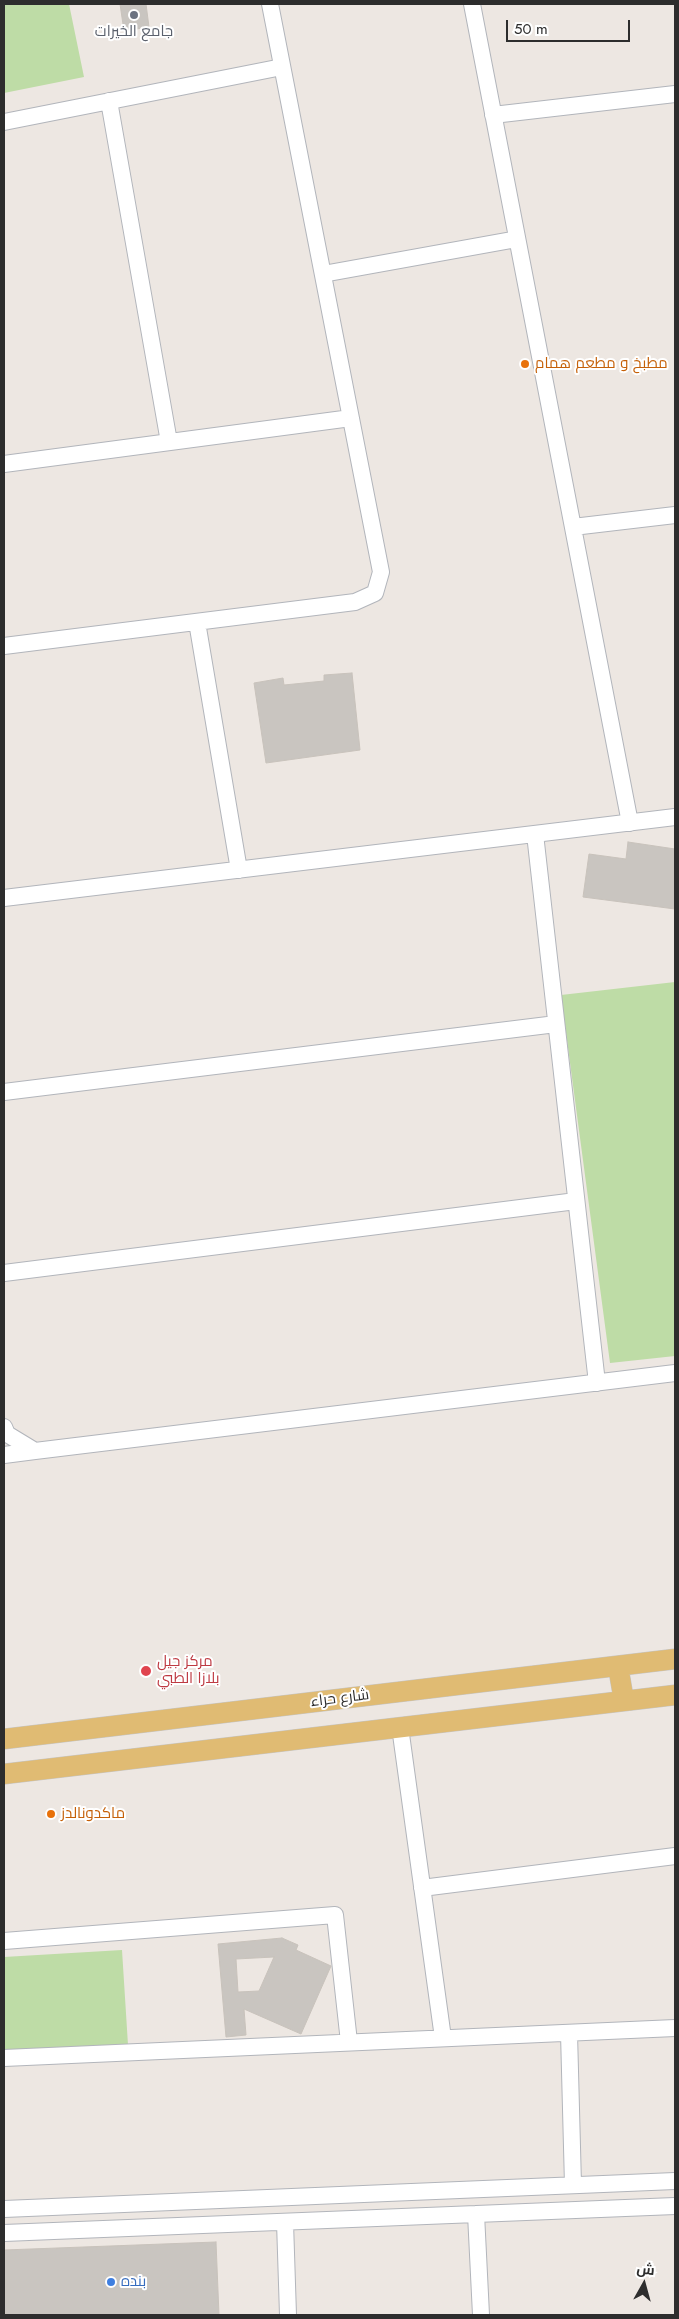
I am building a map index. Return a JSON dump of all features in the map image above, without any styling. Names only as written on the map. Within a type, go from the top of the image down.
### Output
[{"type":"main road","name":"شارع حراء","points":[[4,1740],[675,1659]]},
{"type":"main road","points":[[618,1666],[624,1701]]},
{"type":"main road","points":[[4,1774],[675,1695]]},
{"type":"street","points":[[4,646],[355,602],[375,593],[381,572],[270,4]]},
{"type":"street","points":[[472,4],[630,823]]},
{"type":"street","points":[[4,122],[282,67]]},
{"type":"street","points":[[493,115],[675,94]]},
{"type":"street","points":[[109,101],[169,442]]},
{"type":"street","points":[[323,274],[517,239]]},
{"type":"street","points":[[4,464],[351,418]]},
{"type":"street","points":[[573,527],[675,515]]},
{"type":"street","points":[[197,622],[238,870]]},
{"type":"street","points":[[4,898],[675,817]]},
{"type":"street","points":[[534,834],[597,1383]]},
{"type":"street","points":[[4,1092],[556,1024]]},
{"type":"street","points":[[4,1273],[576,1201]]},
{"type":"street","points":[[4,1455],[675,1373]]},
{"type":"street","points":[[4,1427],[7,1434],[35,1452]]},
{"type":"street","points":[[400,1727],[443,2038]]},
{"type":"street","points":[[422,1888],[675,1856]]},
{"type":"street","points":[[4,1941],[334,1915],[349,2042]]},
{"type":"street","points":[[4,2058],[675,2028]]},
{"type":"street","points":[[569,2032],[571,2210]]},
{"type":"street","points":[[4,2209],[675,2180]]},
{"type":"street","points":[[4,2233],[675,2206]]},
{"type":"street","points":[[476,2214],[481,2315]]},
{"type":"street","points":[[286,2222],[288,2315]]},
{"type":"green space","points":[[4,4],[69,4],[84,77],[4,93]]},
{"type":"green space","points":[[675,982],[675,1356],[610,1363],[561,995]]},
{"type":"green space","points":[[122,1950],[128,2045],[4,2053],[4,1957]]},
{"type":"building","name":"جامع الخيرات","points":[[120,4],[146,4],[149,27],[124,31]]},
{"type":"building","points":[[352,673],[360,750],[266,763],[254,683],[283,678],[284,685],[324,681],[324,675]]},
{"type":"building","points":[[628,842],[675,849],[675,909],[583,897],[589,854],[626,859]]},
{"type":"building","points":[[282,1938],[298,1945],[296,1950],[331,1966],[301,2034],[244,2009],[246,2035],[226,2037],[218,1944]],"holes":[[[274,1957],[259,1991],[238,1992],[236,1959]]]},
{"type":"building","name":"بنده","points":[[216,2242],[219,2315],[4,2315],[4,2250]]},
{"type":"place","name":"جامع الخيرات","points":[[134,15]]},
{"type":"place","name":"مطبخ و مطعم همام","points":[[525,364]]},
{"type":"place","name":"مركز جيل بلازا الطبي","points":[[146,1671]]},
{"type":"place","name":"ماكدونالدز","points":[[51,1814]]},
{"type":"place","name":"بنده","points":[[111,2282]]}]
